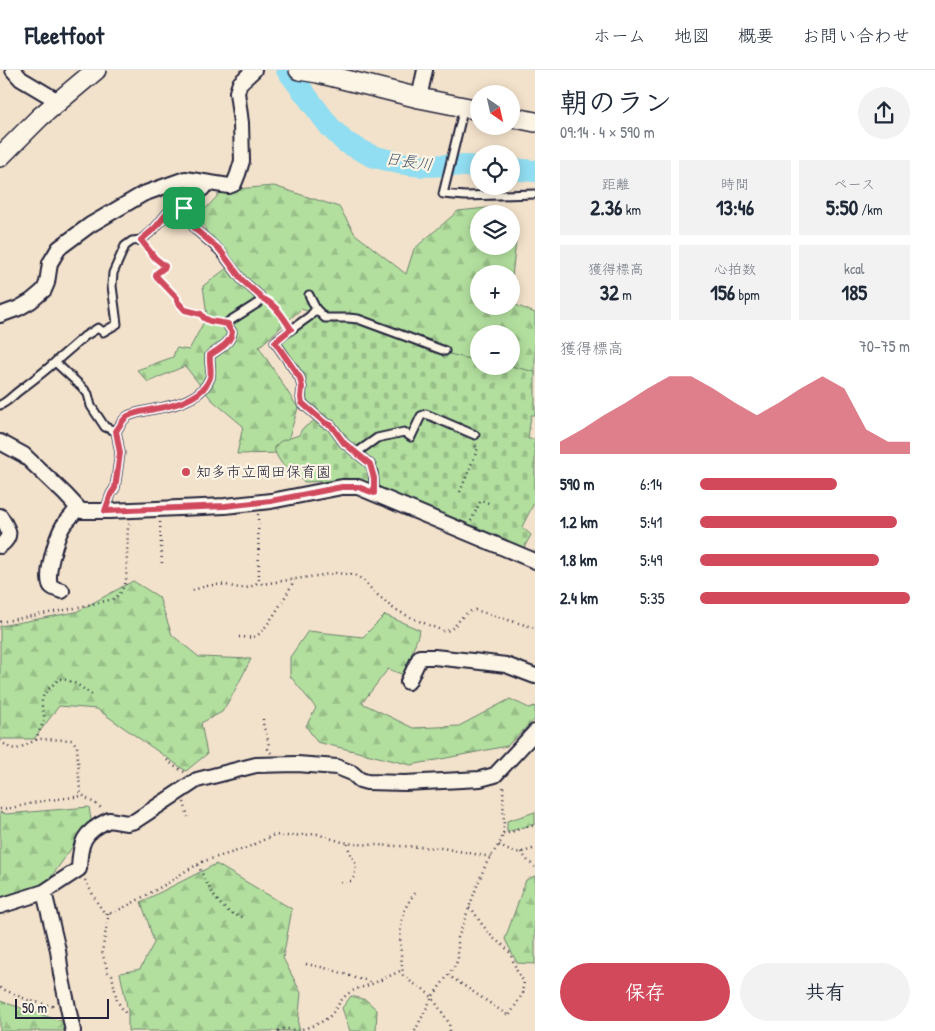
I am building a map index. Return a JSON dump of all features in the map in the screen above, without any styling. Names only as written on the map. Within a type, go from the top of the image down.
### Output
[{"type":"main road","points":[[0,157],[40,117],[96,70]]},
{"type":"main road","points":[[299,70],[470,108]]},
{"type":"main road","points":[[520,119],[535,122]]},
{"type":"street","points":[[0,315],[19,308],[44,290],[50,263],[59,248],[90,225],[143,194],[185,179],[229,186],[234,184],[242,161],[241,123],[237,92],[240,83],[254,70]]},
{"type":"street","points":[[419,98],[425,70]]},
{"type":"street","points":[[0,74],[14,71],[21,79],[58,102]]},
{"type":"street","points":[[0,442],[24,454],[82,511],[225,506],[342,487],[358,487],[535,561]]},
{"type":"street","points":[[62,591],[51,586],[48,580],[51,563],[63,526],[77,507]]},
{"type":"street","points":[[0,516],[9,534],[7,541],[0,546]]},
{"type":"street","points":[[408,682],[420,657],[506,666],[535,676]]},
{"type":"street","points":[[0,906],[44,892],[79,869],[79,850],[84,837],[92,830],[109,820],[127,823],[135,821],[196,780],[256,765],[276,764],[337,768],[352,773],[360,780],[367,782],[405,783],[480,779],[499,772],[535,732]]},
{"type":"street","points":[[44,892],[58,950],[61,974],[73,1027]]},
{"type":"lane","points":[[470,111],[443,194],[465,196],[535,194]]},
{"type":"lane","points":[[0,405],[38,378],[92,332],[98,328],[103,332],[117,324],[112,286],[113,273],[125,246],[132,241],[141,240],[155,228],[169,211],[184,208],[212,183]]},
{"type":"lane","points":[[105,511],[115,488],[120,453],[116,431],[122,421],[136,413],[164,408],[196,394],[205,386],[209,379],[211,372],[210,355],[226,344],[232,337],[228,322],[261,300],[260,296],[242,280],[220,250],[196,230],[184,208]]},
{"type":"lane","points":[[309,295],[316,309],[324,318],[358,320],[445,351]]},
{"type":"lane","points":[[316,309],[310,316],[275,342],[300,378],[302,403],[325,423],[331,425],[344,443],[372,467],[374,493]]},
{"type":"lane","points":[[55,362],[88,394],[91,406],[105,427],[116,431]]},
{"type":"lane","points":[[356,453],[377,438],[404,432],[411,437],[421,416],[426,414],[475,436]]},
{"type":"path","points":[[141,240],[155,258],[165,266],[156,276],[177,298],[177,301],[185,310],[201,314],[210,321],[228,324]]},
{"type":"path","points":[[261,298],[268,300],[277,309],[291,329]]},
{"type":"path","points":[[460,492],[478,448],[473,442],[475,436]]},
{"type":"path","points":[[475,511],[481,500],[491,504]]},
{"type":"path","points":[[258,502],[260,581]]},
{"type":"path","points":[[162,565],[160,522],[177,512],[177,508]]},
{"type":"path","points":[[0,622],[114,599],[120,594],[126,582],[128,528],[131,518]]},
{"type":"path","points":[[260,581],[262,584],[336,573],[355,575],[394,609],[443,631],[448,632],[468,611],[475,610],[535,628]]},
{"type":"path","points":[[239,637],[258,636],[281,603],[294,579]]},
{"type":"path","points":[[193,591],[201,586],[215,585],[249,587],[260,581]]},
{"type":"path","points":[[36,740],[44,717],[41,704],[42,696],[59,679],[65,679],[92,695]]},
{"type":"path","points":[[263,719],[262,726],[269,744],[268,749],[276,760],[276,764]]},
{"type":"path","points":[[0,741],[10,748],[17,750],[41,739],[72,740],[75,742],[82,796]]},
{"type":"path","points":[[167,760],[193,776],[196,780]]},
{"type":"path","points":[[415,1031],[432,997],[455,966],[458,959],[458,938],[478,883],[503,834],[502,782],[499,772]]},
{"type":"path","points":[[0,809],[82,796],[99,806],[109,820]]},
{"type":"path","points":[[503,834],[535,826]]},
{"type":"path","points":[[79,869],[105,914],[127,906],[204,861],[244,848],[274,835],[317,834],[348,843],[442,848],[491,857]]},
{"type":"path","points":[[340,881],[354,880],[355,865],[348,843]]},
{"type":"path","points":[[498,845],[513,852],[535,848]]},
{"type":"path","points":[[521,852],[535,866]]},
{"type":"path","points":[[198,865],[218,902],[227,911],[236,916],[243,917]]},
{"type":"path","points":[[414,893],[403,917],[401,934],[403,975],[432,997],[449,1023],[450,1031]]},
{"type":"path","points":[[448,975],[509,1016],[523,993],[524,982],[514,965],[510,953],[493,938],[472,909],[469,908]]},
{"type":"path","points":[[108,913],[102,952],[108,972],[112,975],[117,1001],[126,1014]]},
{"type":"path","points":[[306,964],[341,972],[372,984]]},
{"type":"path","points":[[278,1031],[282,1029],[296,1030],[321,1023],[329,1018],[349,993],[402,970]]},
{"type":"path","points":[[0,988],[28,1000],[52,1006],[73,1027]]},
{"type":"green space","points":[[274,186],[339,207],[355,234],[406,274],[414,249],[458,211],[470,210],[470,255],[514,255],[513,265],[470,265],[470,315],[520,315],[520,307],[535,313],[535,375],[520,369],[520,325],[470,325],[470,375],[483,375],[497,406],[367,331],[301,309],[259,347],[298,408],[284,453],[237,454],[243,426],[212,400],[185,366],[148,382],[137,370],[173,357],[176,348],[189,350],[207,316],[203,286],[227,268],[212,247],[200,215],[223,190]]},
{"type":"green space","points":[[313,315],[327,322],[358,322],[445,353],[470,359],[470,375],[520,375],[520,368],[535,372],[535,415],[531,415],[528,439],[535,439],[535,501],[522,527],[531,535],[522,551],[330,484],[330,481],[304,482],[290,471],[281,463],[274,447],[281,441],[299,435],[302,429],[321,416],[305,401],[306,385],[278,342]]},
{"type":"green space","points":[[133,581],[159,597],[172,635],[199,657],[251,659],[222,712],[201,723],[207,754],[186,771],[97,709],[59,706],[34,739],[0,739],[0,626],[76,612]]},
{"type":"green space","points":[[385,615],[420,630],[404,675],[388,669],[362,703],[413,728],[459,726],[510,699],[529,708],[535,706],[535,719],[507,746],[411,765],[317,742],[306,726],[316,708],[290,676],[290,657],[308,631],[363,637]]},
{"type":"green space","points":[[89,807],[91,820],[45,886],[0,898],[0,812],[6,814]]},
{"type":"green space","points":[[535,812],[535,824],[507,832],[507,821]]},
{"type":"green space","points":[[216,864],[292,909],[283,958],[301,993],[298,1024],[300,1031],[128,1031],[128,1011],[120,973],[140,969],[154,943],[141,902]]},
{"type":"green space","points":[[535,876],[535,964],[517,963],[505,939],[526,880]]},
{"type":"green space","points":[[351,996],[366,1000],[377,1010],[376,1031],[350,1031],[342,1008]]},
{"type":"green space","points":[[0,1001],[64,1022],[66,1031],[0,1031]]},
{"type":"waterway","name":"日長川","points":[[287,70],[330,127],[345,142],[372,156],[399,163],[422,166],[470,166]]},
{"type":"waterway","name":"日長川","points":[[520,170],[535,171]]},
{"type":"place","name":"知多市立岡田保育園","points":[[186,472]]},
{"type":"route","points":[[184,208],[196,230],[220,250],[242,280],[261,298],[268,300],[277,309],[291,329],[275,342],[300,378],[302,403],[325,423],[331,425],[344,443],[370,464],[374,478],[374,493],[358,487],[342,487],[271,501],[225,506],[105,511],[115,488],[120,453],[116,431],[122,421],[136,413],[164,408],[196,394],[205,386],[209,379],[211,372],[210,355],[226,344],[232,337],[228,324],[210,321],[201,314],[185,310],[177,301],[177,298],[156,276],[165,266],[155,258],[141,240],[155,228],[169,211],[184,208]]}]
